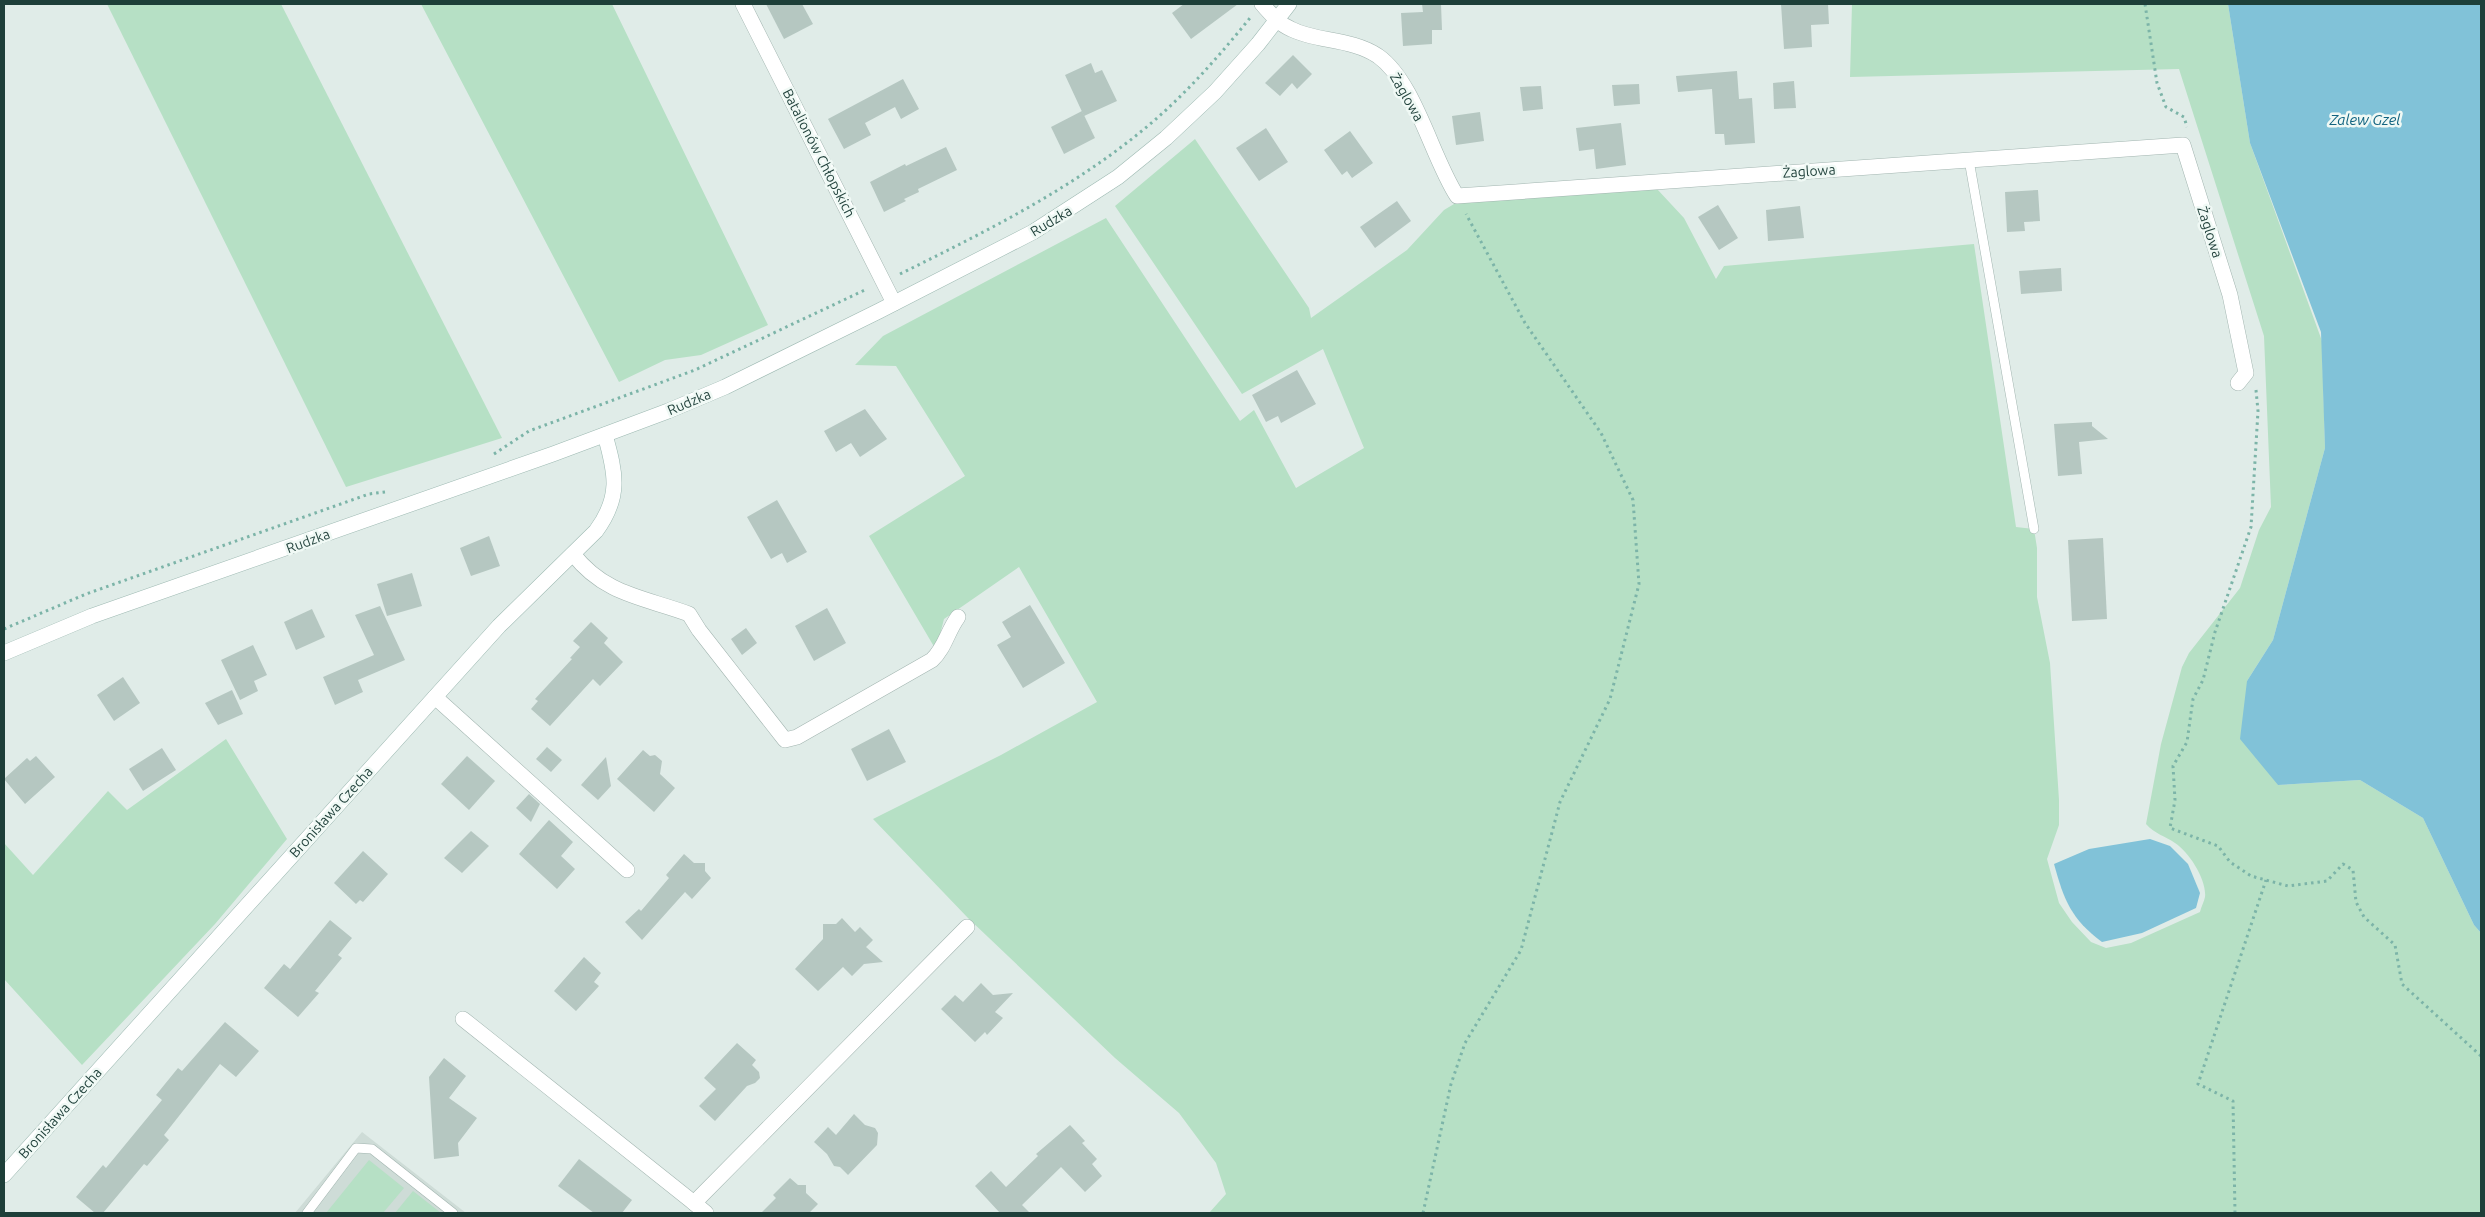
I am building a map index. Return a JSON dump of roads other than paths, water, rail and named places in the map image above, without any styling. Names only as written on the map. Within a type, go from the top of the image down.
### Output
[{"type":"street","name":"Batalionów Chłopskich","points":[[743,4],[894,303]]},
{"type":"street","name":"Rudzka","points":[[4,654],[92,616],[605,435],[725,387],[894,303],[1033,232],[1118,177],[1200,108],[1236,70],[1289,4]]},
{"type":"street","name":"Żaglowa","points":[[1259,7],[1292,30],[1359,46],[1384,62],[1394,72],[1418,112],[1446,179],[1457,196],[2183,145],[2230,295],[2246,373],[2238,383]]},
{"type":"street","name":"Bronisława Czecha","points":[[4,1175],[499,626],[573,554],[602,522],[613,500],[615,475],[605,435]]},
{"type":"street","points":[[573,554],[592,576],[603,584],[621,592],[689,614],[699,630],[785,740],[797,737],[932,660],[942,650],[950,628],[958,617]]},
{"type":"street","points":[[434,697],[627,870]]},
{"type":"street","points":[[463,1019],[700,1208],[967,926]]},
{"type":"lane","points":[[1969,160],[2034,529]]},
{"type":"lane","points":[[307,1213],[356,1148],[364,1147],[372,1149],[453,1213]]},
{"type":"water","name":"Zalew Gzel","points":[[2228,4],[2481,4],[2481,933],[2474,925],[2423,818],[2360,780],[2278,785],[2240,739],[2247,681],[2273,640],[2325,448],[2321,332],[2250,143]]},
{"type":"water","points":[[2150,839],[2170,846],[2188,864],[2200,893],[2196,908],[2142,933],[2102,942],[2091,934],[2070,908],[2061,888],[2054,864],[2089,849]]}]
